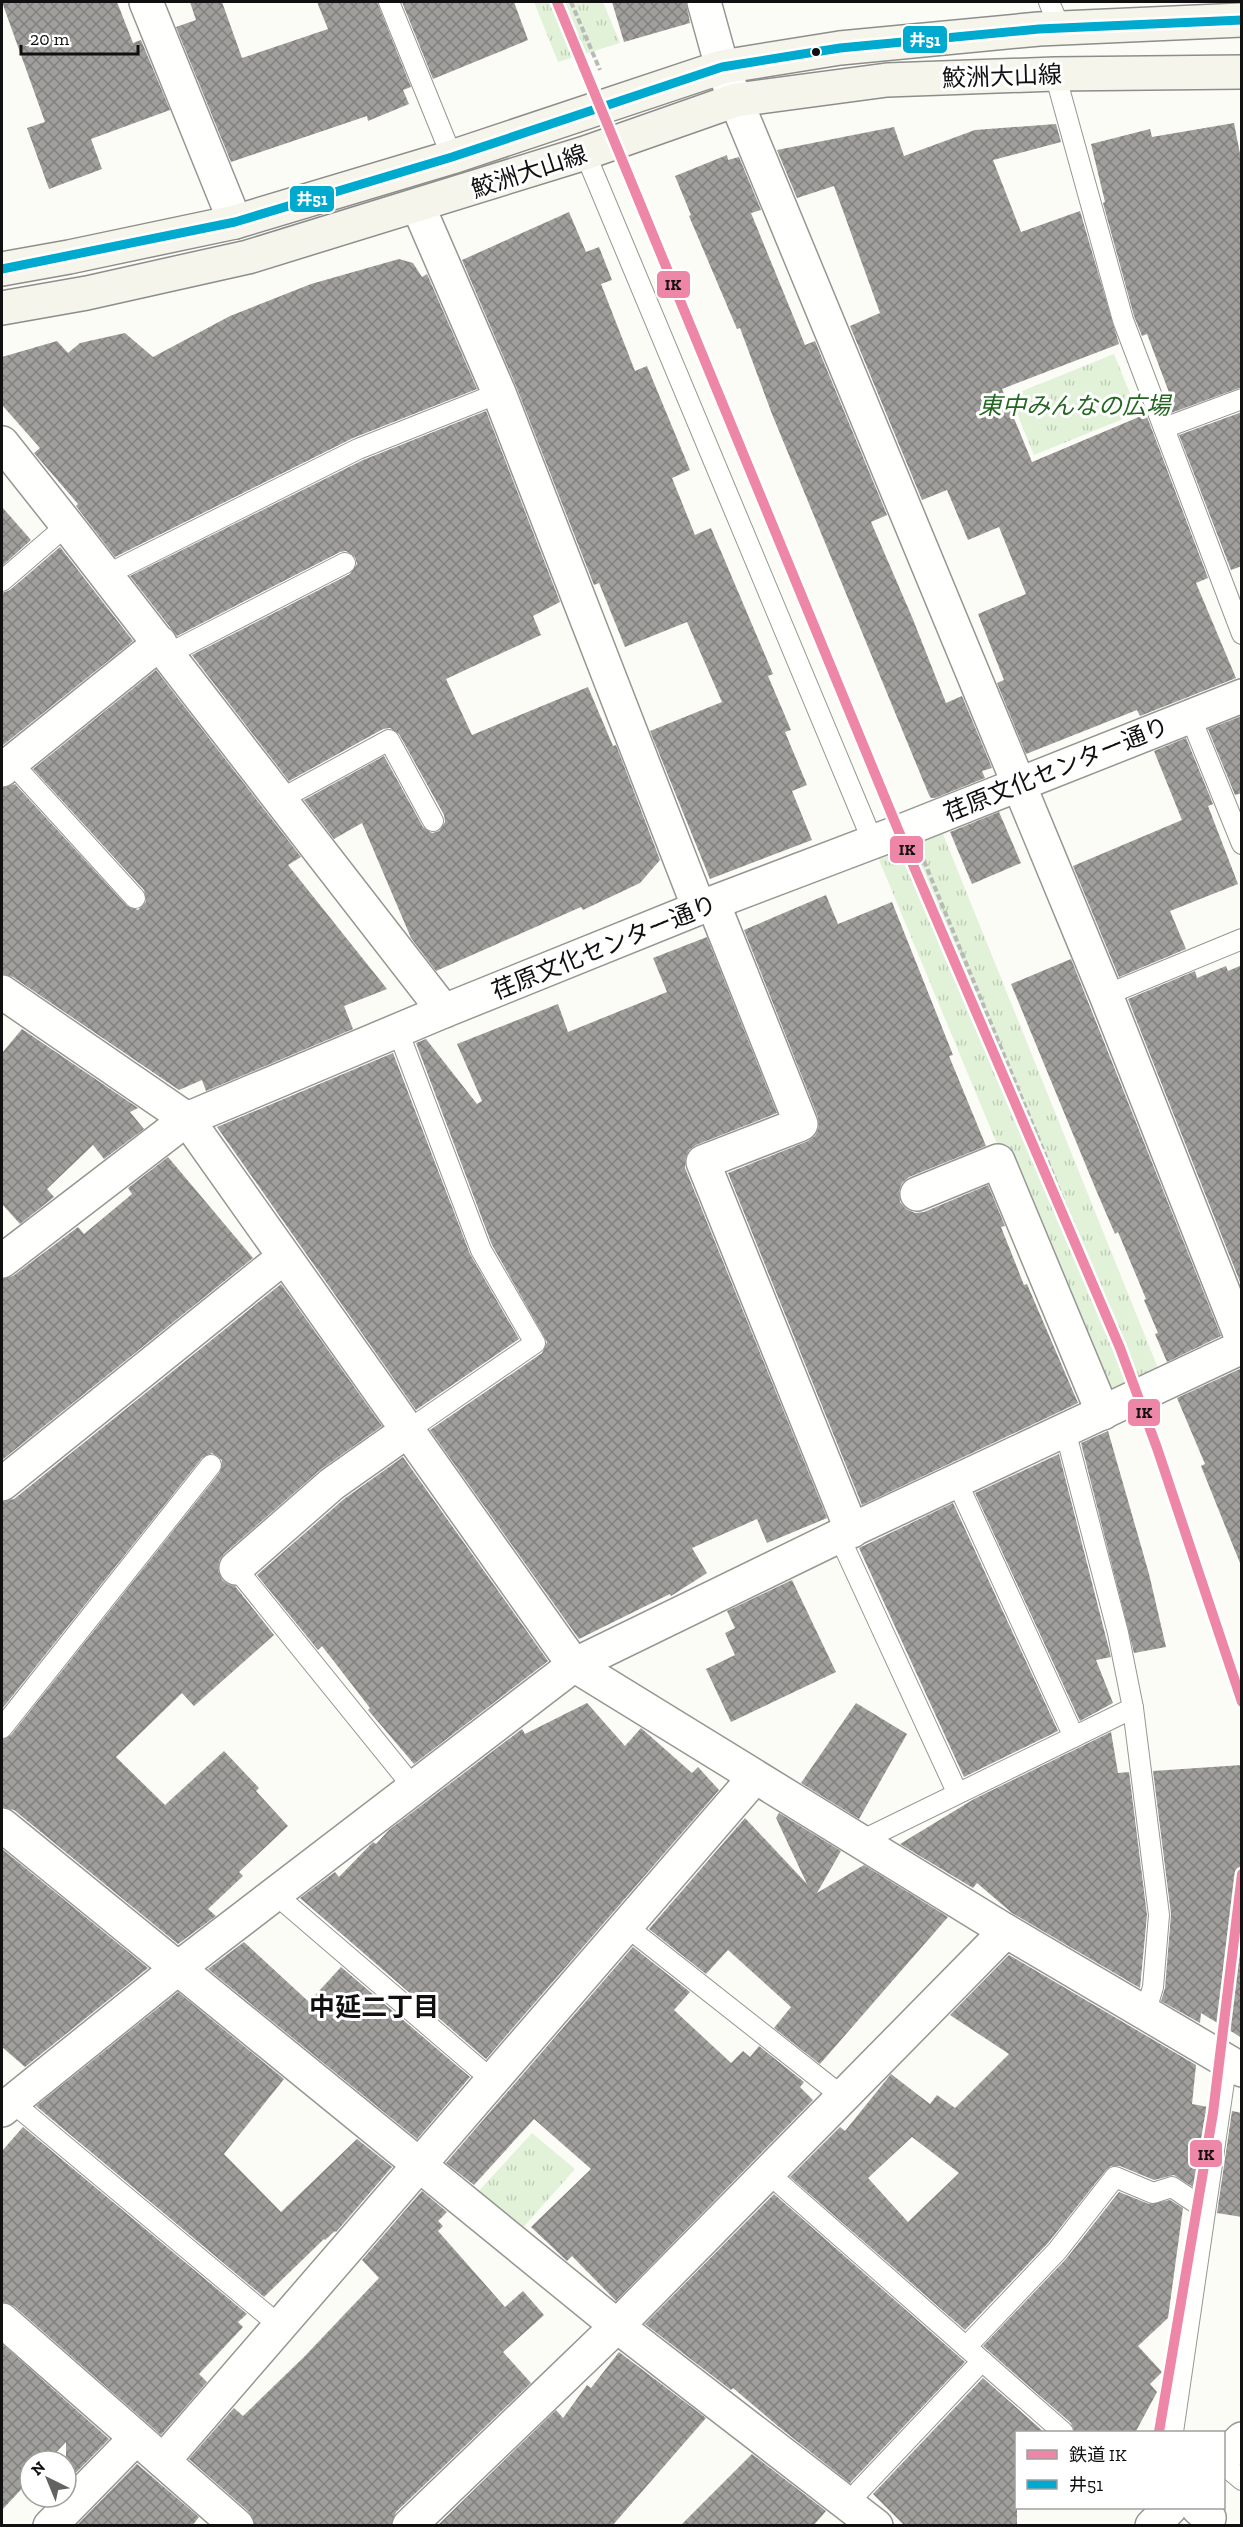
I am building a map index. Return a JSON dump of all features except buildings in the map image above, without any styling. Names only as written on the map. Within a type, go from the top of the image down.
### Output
[{"type":"main road","name":"鮫洲大山線","points":[[2,269],[235,222],[452,157],[722,66],[1054,15],[1242,20]]},
{"type":"main road","name":"鮫洲大山線","points":[[2,308],[87,293],[248,257],[585,153],[736,100],[887,80],[1055,74],[1242,72]]},
{"type":"street","points":[[146,2],[235,222]]},
{"type":"street","points":[[704,2],[722,66],[1020,784],[1242,1339]]},
{"type":"street","points":[[418,206],[499,393],[706,906],[801,1124],[703,1162],[845,1534]]},
{"type":"street","points":[[2,443],[444,1011]]},
{"type":"street","points":[[6,766],[164,649]]},
{"type":"street","name":"荏原文化センター通り","points":[[2,1261],[187,1119],[444,1011],[1242,696]]},
{"type":"street","points":[[2,992],[187,1119],[574,1665],[1006,1931],[1234,2065]]},
{"type":"street","points":[[917,1194],[998,1161],[1102,1413]]},
{"type":"street","points":[[2,1484],[284,1257]]},
{"type":"street","points":[[7,2106],[177,1969],[574,1665],[1242,1347]]},
{"type":"street","points":[[236,1568],[332,1484],[407,1431]]},
{"type":"street","points":[[163,2461],[755,1777]]},
{"type":"street","points":[[2,1825],[617,2326],[876,2526]]},
{"type":"street","points":[[409,2526],[617,2326],[1006,1931]]},
{"type":"street","points":[[2,2320],[237,2526]]},
{"type":"street","points":[[51,2526],[136,2438]]},
{"type":"street","points":[[1225,2456],[1242,2439]]},
{"type":"street","points":[[1199,2509],[1209,2518],[1207,2526]]},
{"type":"lane","points":[[389,2],[452,157]]},
{"type":"lane","points":[[1055,74],[1123,320],[1242,634]]},
{"type":"lane","points":[[585,153],[873,842]]},
{"type":"lane","points":[[106,575],[358,449],[499,393]]},
{"type":"lane","points":[[1164,428],[1242,399]]},
{"type":"lane","points":[[2,581],[68,525]]},
{"type":"lane","points":[[164,649],[345,563]]},
{"type":"lane","points":[[1190,716],[1242,844]]},
{"type":"lane","points":[[281,799],[389,740],[433,821]]},
{"type":"lane","points":[[6,766],[135,898]]},
{"type":"lane","points":[[1106,995],[1242,939]]},
{"type":"lane","points":[[398,1031],[481,1250],[535,1343],[407,1431]]},
{"type":"lane","points":[[1065,1430],[1118,1633],[1133,1708],[1159,1915],[1153,1987],[1145,2014]]},
{"type":"lane","points":[[2,1728],[211,1465]]},
{"type":"lane","points":[[964,1479],[1074,1737]]},
{"type":"lane","points":[[845,1534],[957,1792]]},
{"type":"lane","points":[[236,1568],[414,1788]]},
{"type":"lane","points":[[861,1840],[1133,1708]]},
{"type":"lane","points":[[275,1894],[492,2080]]},
{"type":"lane","points":[[626,1926],[843,2097]]},
{"type":"lane","points":[[1173,2431],[1205,2210],[1234,2065]]},
{"type":"lane","points":[[7,2106],[280,2326]]},
{"type":"lane","points":[[768,2173],[1062,2431]]},
{"type":"lane","points":[[966,2347],[1057,2251],[1115,2177],[1153,2193],[1172,2187],[1205,2210]]},
{"type":"lane","points":[[859,2491],[982,2361]]},
{"type":"lane","points":[[1225,2466],[1242,2480]]},
{"type":"path","points":[[571,2],[602,76]]},
{"type":"path","points":[[910,827],[1044,1152],[1140,1396]]},
{"type":"green space","points":[[534,2],[603,2],[620,43],[558,62]]},
{"type":"green space","name":"東中みんなの広場","points":[[1114,354],[1138,413],[1034,455],[1010,396]]},
{"type":"green space","points":[[941,829],[1162,1378],[1105,1404],[877,855]]},
{"type":"green space","points":[[532,2133],[575,2169],[520,2231],[475,2195]]},
{"type":"rail line","name":"IK","points":[[557,2],[899,832],[1120,1348],[1157,1448],[1242,1702]]},
{"type":"rail line","name":"IK","points":[[1159,2431],[1213,2113],[1242,1874]]},
{"type":"transit line","name":"井51","points":[[2,269],[235,222],[452,157],[722,67],[840,48],[1039,29],[1242,20]]},
{"type":"district","name":"中延二丁目","points":[[374,2007]]}]
